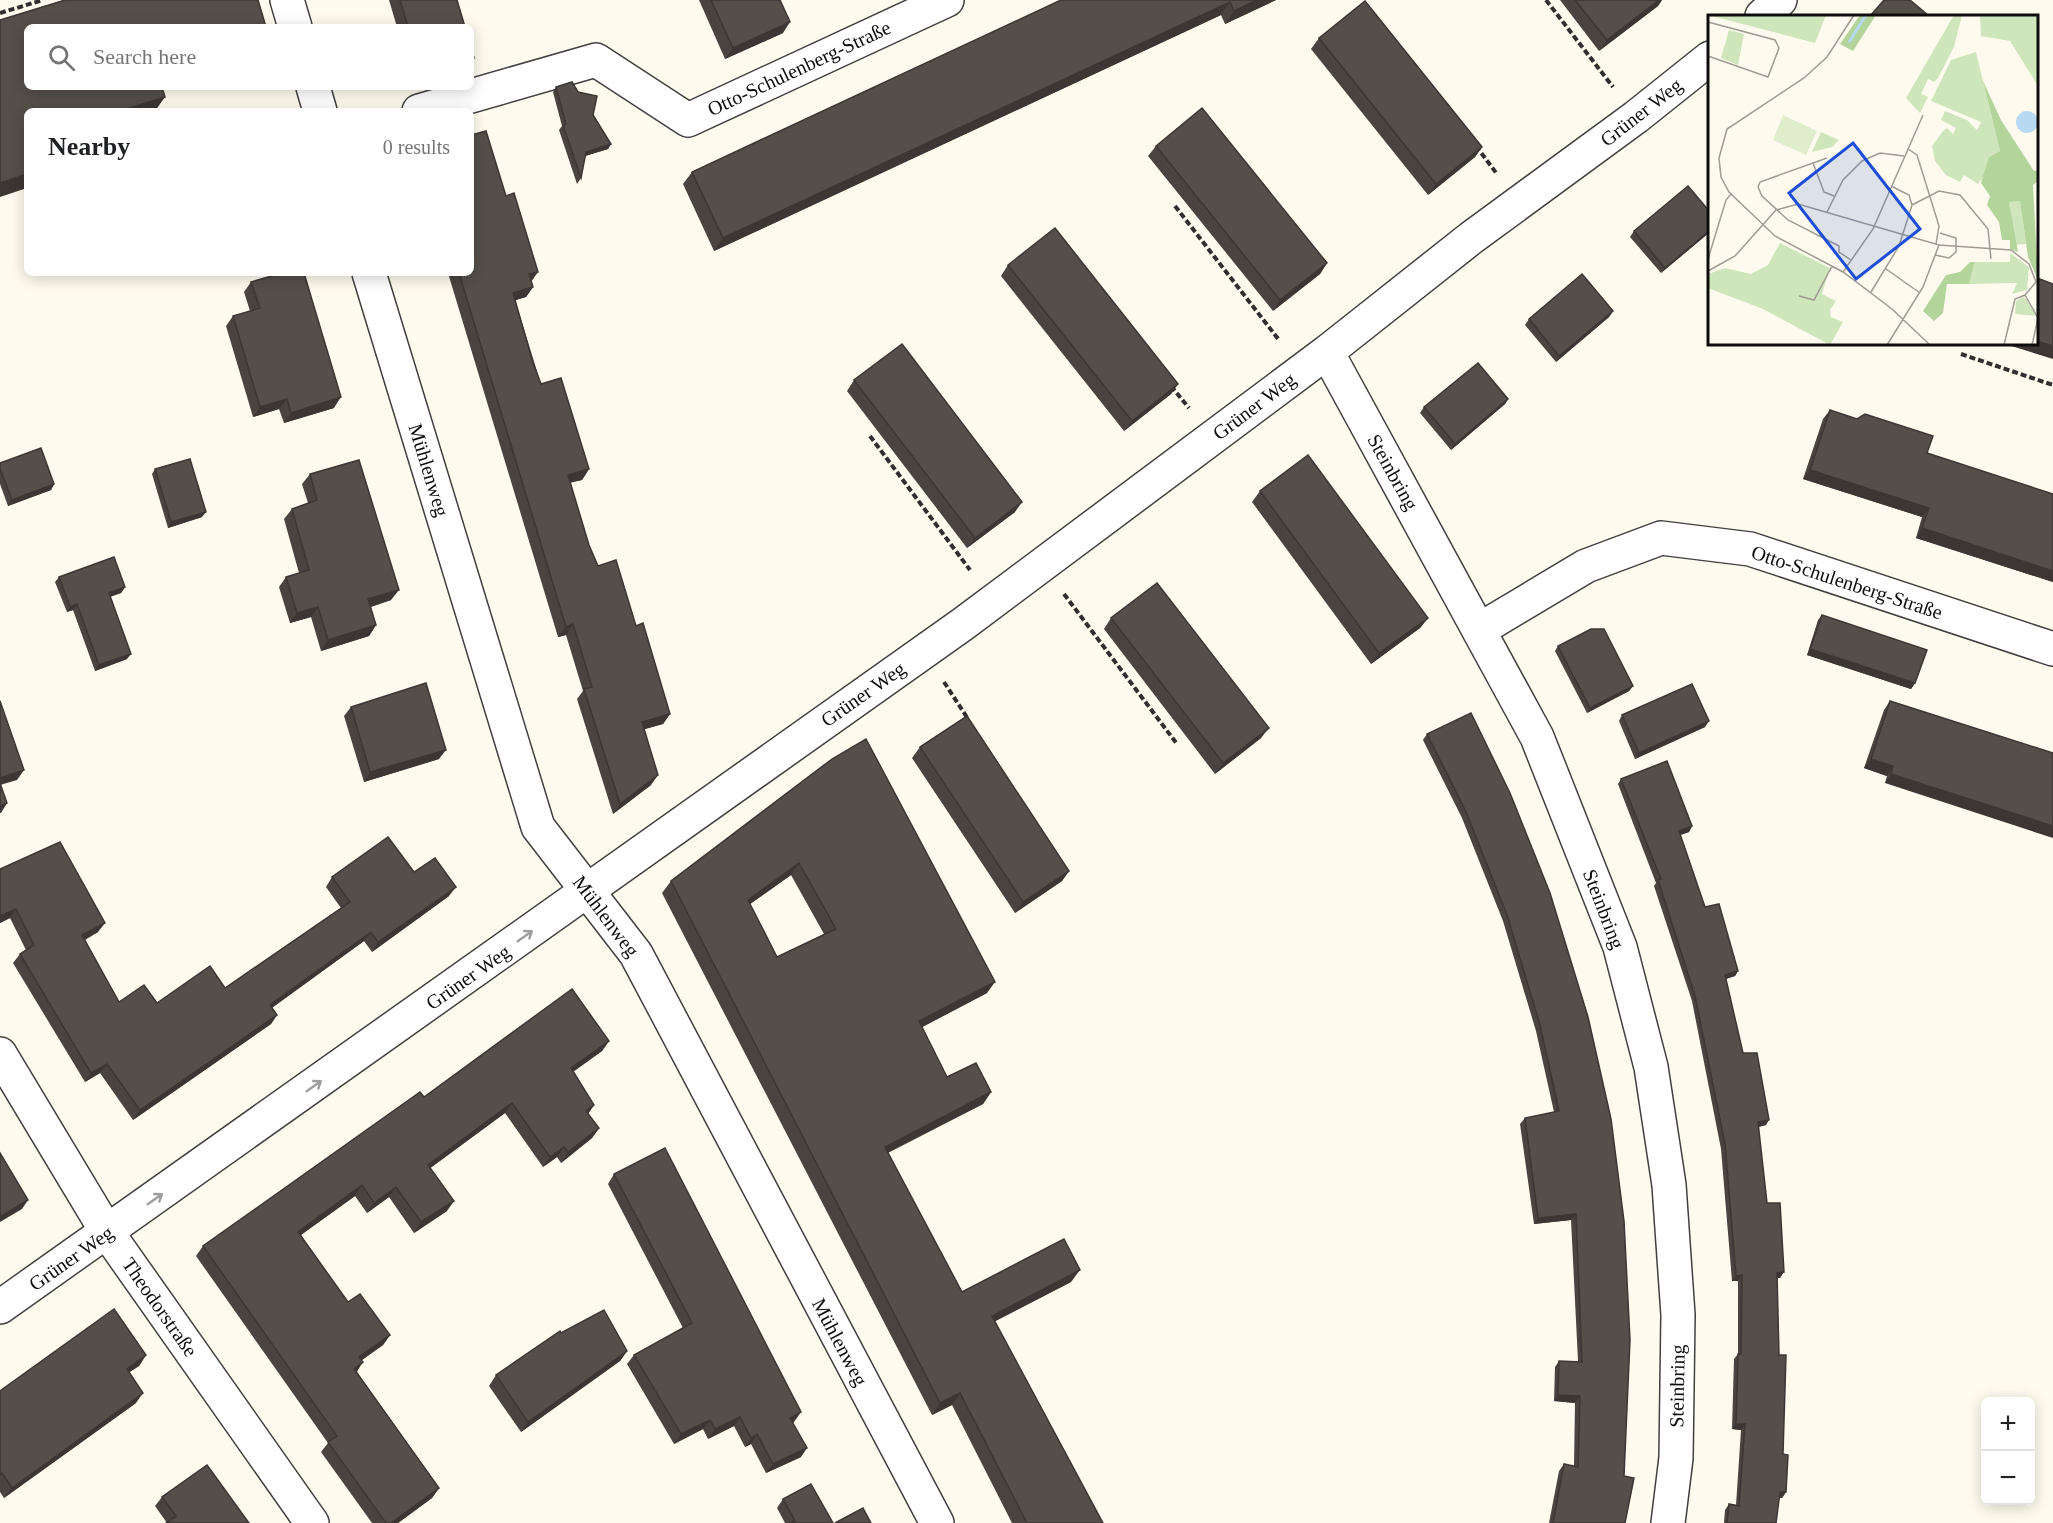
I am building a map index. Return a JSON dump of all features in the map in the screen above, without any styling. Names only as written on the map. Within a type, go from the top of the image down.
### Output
[{"type":"street","points":[[287,0],[294,24]]},
{"type":"street","name":"Otto-Schulenberg-Straße","points":[[430,108],[596,60],[688,120],[947,0]]},
{"type":"street","points":[[1762,15],[1780,0]]},
{"type":"street","name":"Grüner Weg","points":[[0,1308],[993,602],[1315,361],[1708,60]]},
{"type":"street","points":[[314,90],[319,108]]},
{"type":"street","name":"Mühlenweg","points":[[370,276],[538,827],[636,954],[937,1523]]},
{"type":"street","name":"Steinbring","points":[[1315,361],[1479,630],[1537,737],[1620,946],[1652,1067],[1669,1185],[1678,1315],[1676,1458],[1668,1523]]},
{"type":"street","name":"Otto-Schulenberg-Straße","points":[[1479,630],[1586,566],[1661,538],[1750,549],[2053,649]]},
{"type":"street","name":"Theodorstraße","points":[[0,1054],[107,1232],[312,1523]]},
{"type":"path","points":[[0,13],[43,0]]},
{"type":"path","points":[[1546,0],[1636,117]]},
{"type":"path","points":[[1470,138],[1520,203]]},
{"type":"path","points":[[1175,206],[1315,361]]},
{"type":"path","points":[[1961,354],[2053,385]]},
{"type":"path","points":[[1169,383],[1211,438]]},
{"type":"path","points":[[870,436],[993,602]]},
{"type":"path","points":[[1042,565],[1177,744]]},
{"type":"path","points":[[924,652],[974,728]]},
{"type":"building","points":[[65,0],[258,0],[265,24],[24,24],[24,90],[163,90],[165,97],[130,108],[24,108],[24,175],[0,183],[0,20]]},
{"type":"building","points":[[400,0],[457,0],[464,24],[407,24]]},
{"type":"building","points":[[711,0],[780,0],[790,22],[733,48]]},
{"type":"building","points":[[1061,0],[1257,0],[1234,11],[1230,2],[723,238],[692,172]]},
{"type":"building","points":[[1575,0],[1659,0],[1607,40]]},
{"type":"building","points":[[1884,0],[1910,0],[1928,15],[1871,15]]},
{"type":"building","points":[[1365,1],[1482,147],[1436,184],[1319,38]]},
{"type":"building","points":[[572,82],[578,92],[597,96],[593,115],[611,144],[586,152],[581,178],[563,125],[566,124],[556,87]]},
{"type":"building","points":[[1202,108],[1327,263],[1280,300],[1156,146]]},
{"type":"building","points":[[486,131],[506,196],[514,193],[538,272],[529,274],[533,287],[513,293],[541,384],[561,378],[589,469],[568,475],[589,545],[598,566],[616,560],[636,626],[643,623],[670,714],[642,722],[658,775],[620,804],[584,689],[592,687],[573,624],[566,627],[460,276],[474,276],[474,134]]},
{"type":"building","points":[[1688,186],[1708,210],[1708,232],[1665,268],[1634,231]]},
{"type":"building","points":[[1055,228],[1178,384],[1132,421],[1008,265]]},
{"type":"building","points":[[1582,274],[1613,311],[1559,356],[1529,319]]},
{"type":"building","points":[[272,276],[305,276],[341,397],[291,413],[287,399],[260,407],[233,316],[260,308],[251,282]]},
{"type":"building","points":[[2038,278],[2053,284],[2053,346],[2038,341]]},
{"type":"building","points":[[902,344],[1022,502],[975,538],[854,380]]},
{"type":"building","points":[[1478,363],[1508,399],[1455,444],[1424,407]]},
{"type":"building","points":[[1830,410],[1857,419],[1865,414],[1933,436],[1927,453],[2053,494],[2053,571],[1922,528],[1929,508],[1810,470]]},
{"type":"building","points":[[41,448],[54,484],[12,500],[0,469],[0,463]]},
{"type":"building","points":[[1308,455],[1428,618],[1379,653],[1260,491]]},
{"type":"building","points":[[190,459],[206,512],[171,522],[155,469]]},
{"type":"building","points":[[359,460],[399,590],[368,599],[376,625],[328,640],[318,607],[297,613],[286,577],[309,570],[292,509],[317,500],[310,474]]},
{"type":"building","points":[[114,557],[125,587],[109,593],[131,654],[99,665],[77,604],[70,607],[59,577]]},
{"type":"building","points":[[1157,583],[1269,728],[1223,763],[1111,618]]},
{"type":"building","points":[[1822,615],[1927,650],[1915,683],[1810,649]]},
{"type":"building","points":[[1591,629],[1604,629],[1633,686],[1590,708],[1558,646]]},
{"type":"building","points":[[426,683],[446,750],[370,772],[351,707]]},
{"type":"building","points":[[1692,684],[1709,721],[1639,753],[1622,715]]},
{"type":"building","points":[[0,701],[24,770],[0,778]]},
{"type":"building","points":[[1890,701],[2053,753],[2053,826],[1891,774],[1893,766],[1871,759]]},
{"type":"building","points":[[1471,713],[1510,793],[1550,893],[1588,1017],[1611,1119],[1624,1221],[1630,1340],[1624,1476],[1634,1478],[1625,1523],[1553,1523],[1564,1464],[1578,1467],[1580,1396],[1558,1395],[1559,1361],[1582,1362],[1576,1214],[1538,1218],[1525,1118],[1559,1111],[1540,1025],[1507,915],[1466,812],[1427,734]]},
{"type":"building","points":[[967,716],[1069,871],[1023,902],[920,747]]},
{"type":"building","points":[[866,739],[995,982],[919,1021],[947,1077],[976,1063],[991,1092],[885,1147],[962,1292],[1064,1239],[1080,1270],[992,1316],[1103,1523],[1027,1523],[960,1393],[940,1403],[671,881],[832,759]],"holes":[[[799,863],[836,929],[777,957],[748,900]]]},
{"type":"building","points":[[1667,761],[1692,826],[1679,831],[1705,907],[1719,904],[1738,971],[1725,975],[1743,1053],[1757,1053],[1769,1120],[1758,1122],[1767,1203],[1780,1203],[1784,1272],[1777,1273],[1779,1355],[1786,1355],[1783,1454],[1788,1455],[1786,1492],[1780,1492],[1776,1523],[1727,1523],[1729,1504],[1739,1506],[1745,1424],[1736,1424],[1738,1354],[1741,1354],[1742,1275],[1736,1276],[1725,1144],[1695,996],[1658,880],[1661,879],[1621,779]]},
{"type":"building","points":[[0,783],[7,803],[0,806]]},
{"type":"building","points":[[388,837],[414,872],[435,858],[456,887],[378,942],[371,932],[270,1005],[277,1015],[140,1110],[107,1064],[91,1073],[20,954],[34,945],[16,909],[0,916],[0,869],[60,842],[105,923],[82,935],[119,1002],[144,985],[157,1003],[210,966],[225,988],[350,902],[332,877]]},
{"type":"building","points":[[572,989],[609,1041],[571,1068],[594,1105],[586,1111],[599,1128],[568,1152],[564,1147],[550,1157],[512,1103],[428,1165],[454,1201],[421,1222],[396,1187],[374,1203],[362,1185],[298,1232],[348,1302],[360,1294],[390,1335],[359,1357],[363,1362],[354,1369],[439,1488],[391,1523],[386,1523],[328,1442],[337,1436],[203,1246],[420,1092],[424,1097]]},
{"type":"building","points":[[665,1148],[801,1412],[790,1418],[807,1448],[773,1464],[757,1434],[751,1438],[740,1417],[715,1429],[710,1420],[681,1434],[634,1355],[692,1323],[614,1174]]},
{"type":"building","points":[[0,1153],[28,1200],[0,1217]]},
{"type":"building","points":[[114,1309],[146,1355],[127,1369],[143,1393],[12,1488],[2,1473],[0,1475],[0,1391]]},
{"type":"building","points":[[604,1310],[627,1351],[528,1422],[496,1375],[560,1331],[561,1333]]},
{"type":"building","points":[[207,1465],[249,1523],[166,1523],[176,1516],[162,1497]]},
{"type":"building","points":[[811,1484],[833,1523],[791,1523],[795,1521],[783,1499]]},
{"type":"building","points":[[863,1508],[871,1523],[835,1523]]}]
